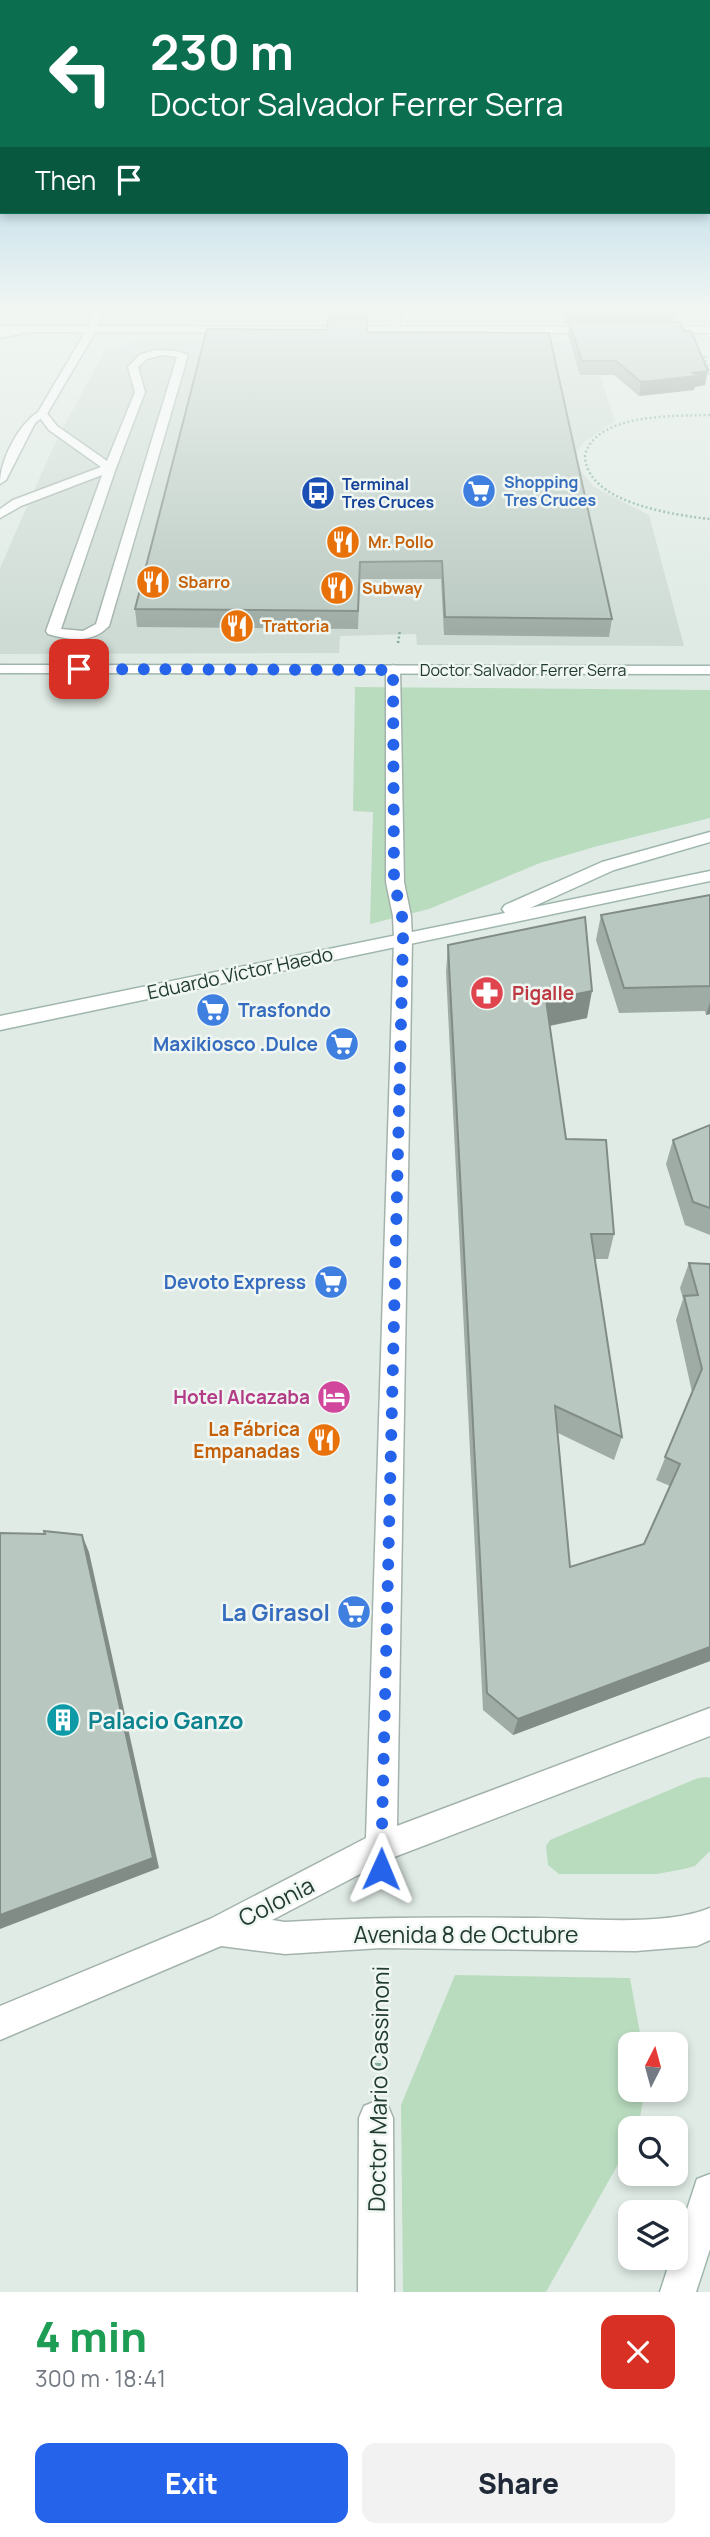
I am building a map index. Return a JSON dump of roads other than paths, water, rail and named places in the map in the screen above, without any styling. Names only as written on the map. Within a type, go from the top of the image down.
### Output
[{"type":"street","points":[[0,480],[5,463],[31,421],[39,416]]},
{"type":"street","points":[[44,416],[53,428],[110,468]]},
{"type":"street","points":[[131,416],[53,631],[69,636],[91,635],[102,626],[165,416]]},
{"type":"street","points":[[0,514],[17,503],[110,468]]},
{"type":"street","name":"Doctor Salvador Ferrer Serra","points":[[0,669],[710,670]]},
{"type":"street","points":[[381,1847],[403,939],[402,916],[394,882],[393,670]]},
{"type":"street","name":"Eduardo Víctor Haedo","points":[[480,923],[608,866],[710,837]]},
{"type":"street","name":"Eduardo Víctor Haedo","points":[[0,1023],[710,876]]},
{"type":"street","name":"Colonia","points":[[0,2023],[221,1930],[381,1847],[710,1722]]},
{"type":"street","name":"Avenida 8 de Octubre","points":[[221,1930],[285,1938],[381,1933],[636,1935],[697,1930],[710,1924]]},
{"type":"street","name":"Doctor Mario Cassinoni","points":[[376,2118],[376,2292]]},
{"type":"street","points":[[678,2292],[710,2192]]},
{"type":"place","name":"Shopping Tres Cruces","points":[[479,491]]},
{"type":"place","name":"Terminal Tres Cruces","points":[[318,493]]},
{"type":"place","name":"Mr. Pollo","points":[[343,542]]},
{"type":"place","name":"Sbarro","points":[[153,582]]},
{"type":"place","name":"Subway","points":[[337,588]]},
{"type":"place","name":"Trattoria","points":[[237,626]]},
{"type":"place","name":"Pigalle","points":[[487,993]]},
{"type":"place","name":"Trasfondo","points":[[213,1010]]},
{"type":"place","name":"Maxikiosco .Dulce","points":[[342,1044]]},
{"type":"place","name":"Devoto Express","points":[[331,1282]]},
{"type":"place","name":"Hotel Alcazaba","points":[[334,1397]]},
{"type":"place","name":"La Fábrica Empanadas","points":[[324,1440]]},
{"type":"place","name":"La Girasol","points":[[354,1612]]},
{"type":"place","name":"Palacio Ganzo","points":[[63,1720]]}]
